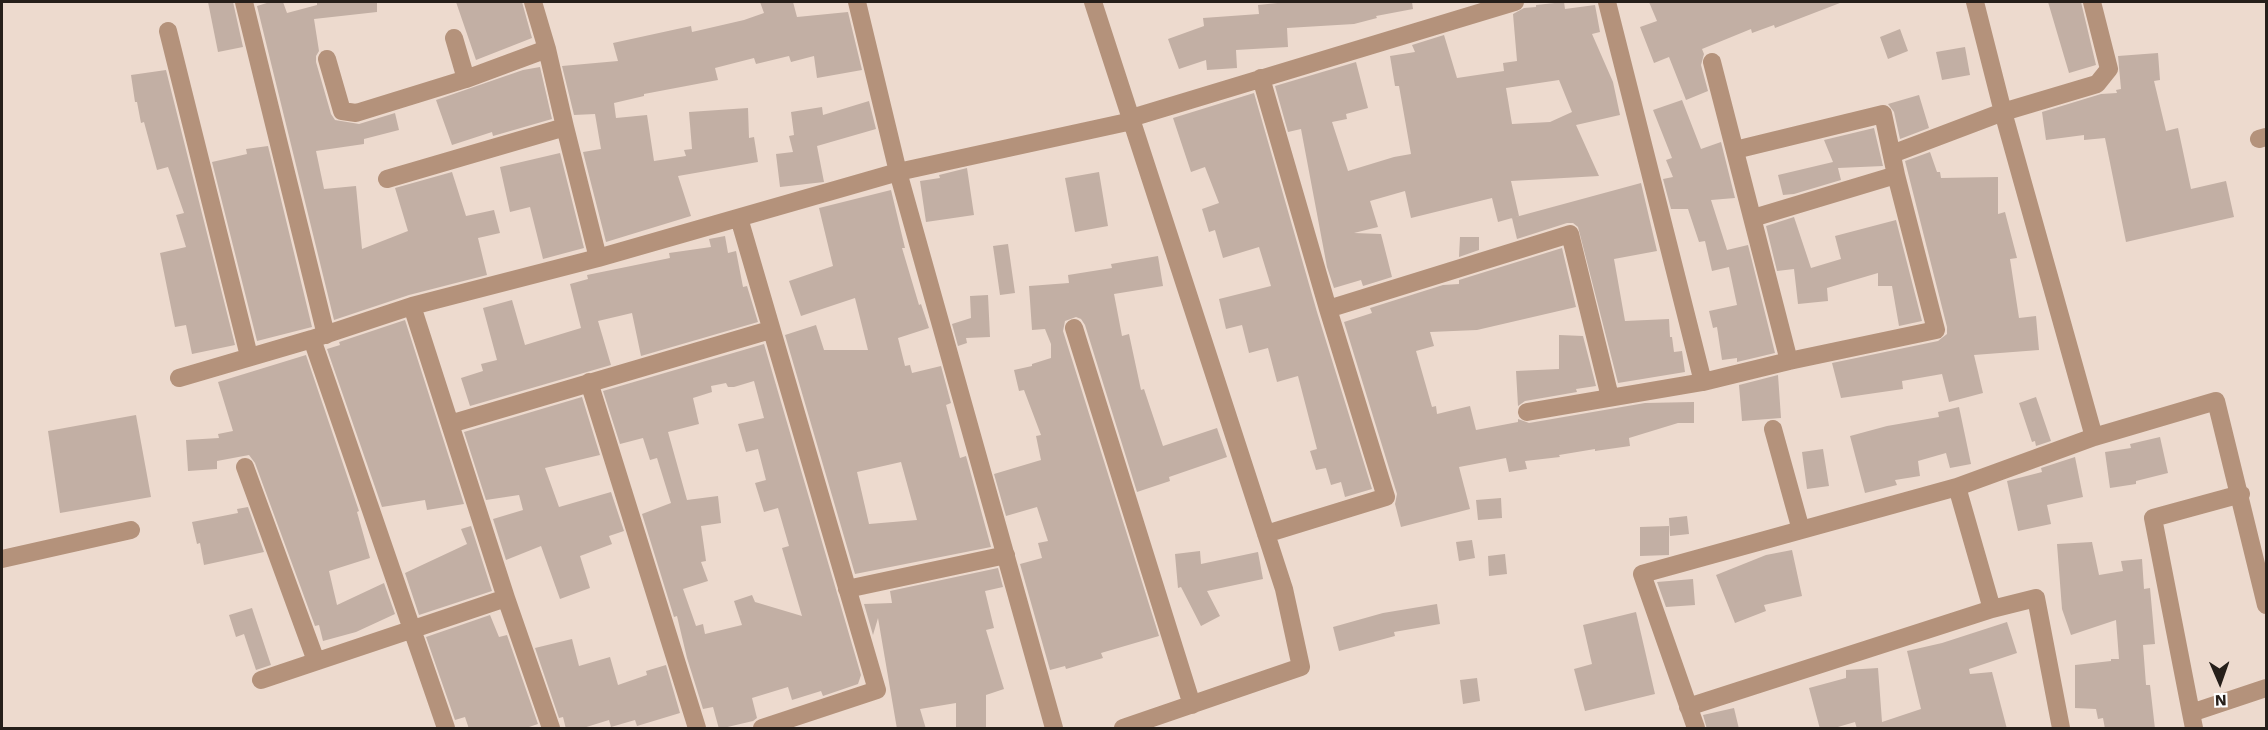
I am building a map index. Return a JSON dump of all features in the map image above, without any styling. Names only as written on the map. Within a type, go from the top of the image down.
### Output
[{"type":"street","points":[[244,2],[319,337],[446,729]]},
{"type":"street","points":[[533,2],[547,49],[598,258]]},
{"type":"street","points":[[857,2],[898,172],[1054,729]]},
{"type":"street","points":[[1094,2],[1284,589],[1301,667],[1122,729]]},
{"type":"street","points":[[179,378],[319,337],[412,306],[598,258],[898,172],[1132,119],[1515,2]]},
{"type":"street","points":[[1607,2],[1703,382]]},
{"type":"street","points":[[1975,2],[2003,112],[2094,436]]},
{"type":"street","points":[[1892,154],[2003,112],[2097,84],[2109,69],[2092,2]]},
{"type":"street","points":[[168,31],[249,356]]},
{"type":"street","points":[[454,38],[466,79]]},
{"type":"street","points":[[327,59],[342,111],[356,112],[466,79],[547,49]]},
{"type":"street","points":[[1712,62],[1790,361]]},
{"type":"street","points":[[1261,78],[1328,309],[1386,496],[1266,534]]},
{"type":"street","points":[[1527,411],[1703,382],[1936,330],[1896,176],[1883,114],[1735,150]]},
{"type":"street","points":[[387,178],[565,127]]},
{"type":"street","points":[[1753,218],[1896,176]]},
{"type":"street","points":[[739,218],[877,690],[762,729]]},
{"type":"street","points":[[1328,309],[1570,234],[1610,397]]},
{"type":"street","points":[[412,306],[550,729]]},
{"type":"street","points":[[1074,328],[1192,705]]},
{"type":"street","points":[[450,424],[770,330]]},
{"type":"street","points":[[589,382],[697,729]]},
{"type":"street","points":[[1696,729],[1642,574],[1957,487],[2094,436],[2216,401],[2241,494],[2266,605]]},
{"type":"street","points":[[1773,429],[1801,530]]},
{"type":"street","points":[[245,467],[316,661]]},
{"type":"street","points":[[1957,487],[1992,609]]},
{"type":"street","points":[[2241,494],[2152,518],[2193,721],[2266,688]]},
{"type":"street","points":[[2,559],[131,530]]},
{"type":"street","points":[[847,589],[1006,555]]},
{"type":"street","points":[[261,680],[506,598]]},
{"type":"street","points":[[1688,707],[1992,609],[2036,598],[2058,728]]},
{"type":"building","points":[[208,2],[233,2],[243,47],[218,52]]},
{"type":"building","points":[[270,2],[283,2],[287,13],[317,5],[317,2],[377,2],[377,12],[314,19],[319,51],[316,62],[331,114],[335,120],[359,124],[395,113],[399,130],[364,139],[364,144],[316,151],[324,189],[356,186],[362,249],[408,231],[395,188],[452,172],[466,216],[494,210],[500,233],[478,238],[487,275],[409,295],[334,320],[257,6]]},
{"type":"building","points":[[456,2],[522,2],[532,38],[476,60]]},
{"type":"building","points":[[760,2],[793,2],[797,17],[848,12],[862,70],[817,78],[814,56],[791,62],[789,56],[756,64],[754,58],[715,68],[718,80],[644,94],[644,96],[614,103],[616,118],[647,115],[654,161],[686,156],[684,150],[692,149],[689,112],[748,108],[749,138],[754,137],[758,162],[678,176],[691,216],[606,242],[583,152],[601,149],[595,114],[574,115],[562,66],[618,61],[613,43],[691,26],[692,32],[744,20],[764,13]]},
{"type":"building","points":[[1287,2],[1412,2],[1413,9],[1376,16],[1377,18],[1354,24],[1287,28],[1288,47],[1236,50],[1237,68],[1207,70],[1206,60],[1179,69],[1168,39],[1204,26],[1203,18],[1259,14],[1258,5]]},
{"type":"building","points":[[1564,2],[1565,9],[1595,5],[1600,32],[1592,34],[1613,82],[1620,115],[1576,125],[1599,176],[1511,181],[1519,216],[1498,222],[1492,198],[1411,218],[1405,191],[1370,201],[1378,227],[1354,233],[1381,234],[1392,277],[1363,286],[1361,280],[1334,288],[1327,267],[1301,129],[1288,132],[1275,86],[1356,62],[1368,108],[1346,114],[1347,119],[1332,122],[1348,171],[1411,154],[1399,86],[1395,86],[1390,56],[1415,52],[1412,45],[1444,35],[1457,78],[1504,71],[1503,63],[1517,61],[1513,14],[1524,8],[1536,7],[1536,5]],"holes":[[[1559,80],[1572,112],[1550,122],[1512,124],[1506,88]]]},
{"type":"building","points":[[1649,2],[1840,3],[1775,28],[1774,25],[1752,33],[1751,29],[1702,49],[1704,54],[1701,65],[1708,91],[1686,100],[1669,57],[1654,63],[1640,27],[1657,21]]},
{"type":"building","points":[[2048,2],[2081,2],[2096,65],[2069,73]]},
{"type":"building","points":[[1900,29],[1908,51],[1888,59],[1880,37]]},
{"type":"building","points":[[1965,47],[1970,75],[1942,80],[1936,52]]},
{"type":"building","points":[[2158,53],[2160,80],[2154,81],[2166,131],[2178,128],[2191,189],[2226,181],[2234,217],[2126,242],[2105,138],[2084,140],[2084,135],[2046,140],[2042,112],[2101,94],[2117,93],[2116,90],[2121,89],[2118,56]]},
{"type":"building","points":[[540,67],[552,119],[493,136],[492,132],[452,145],[436,100],[523,70]]},
{"type":"building","points":[[166,70],[235,345],[192,354],[186,325],[175,327],[160,253],[186,247],[176,215],[184,213],[168,167],[157,170],[144,122],[141,123],[137,102],[135,102],[131,75]]},
{"type":"building","points":[[1254,93],[1317,312],[1372,489],[1345,497],[1341,482],[1331,485],[1326,468],[1316,470],[1310,451],[1317,449],[1298,376],[1277,382],[1268,348],[1249,353],[1242,325],[1226,329],[1219,299],[1271,286],[1259,247],[1223,258],[1215,230],[1209,232],[1202,209],[1219,203],[1205,167],[1191,172],[1173,118]]},
{"type":"building","points":[[1919,95],[1929,128],[1900,139],[1894,112],[1888,104]]},
{"type":"building","points":[[1682,100],[1701,149],[1721,142],[1735,198],[1711,200],[1727,250],[1748,245],[1775,353],[1737,362],[1737,358],[1722,360],[1717,327],[1713,328],[1709,311],[1737,305],[1729,267],[1712,271],[1705,241],[1699,242],[1688,209],[1671,209],[1663,179],[1673,177],[1666,160],[1672,158],[1653,110]]},
{"type":"building","points":[[869,101],[876,129],[817,146],[824,182],[780,187],[776,154],[793,152],[789,136],[794,135],[791,112],[822,107],[823,115]]},
{"type":"building","points":[[1874,128],[1883,166],[1838,168],[1841,180],[1783,195],[1778,175],[1833,162],[1824,140]]},
{"type":"building","points":[[268,146],[312,327],[257,341],[212,162],[247,154],[246,149]]},
{"type":"building","points":[[1930,152],[1941,178],[1998,177],[1998,214],[2005,212],[2017,258],[2010,259],[2019,318],[2036,316],[2039,350],[1974,355],[1983,393],[1949,402],[1942,374],[1902,381],[1903,389],[1841,398],[1832,363],[1938,341],[1947,334],[1905,161]]},
{"type":"building","points":[[560,153],[584,248],[543,259],[530,207],[510,212],[500,167]]},
{"type":"building","points":[[967,168],[974,215],[926,222],[920,181],[940,178],[939,175]]},
{"type":"building","points":[[1099,172],[1108,226],[1075,232],[1065,178]]},
{"type":"building","points":[[1641,183],[1657,251],[1614,259],[1625,321],[1669,319],[1674,352],[1682,351],[1685,372],[1618,383],[1578,227],[1573,223],[1567,223],[1517,239],[1512,218]]},
{"type":"building","points":[[891,190],[905,248],[902,248],[919,305],[921,304],[929,328],[898,338],[905,366],[910,365],[912,373],[941,366],[951,403],[946,405],[960,458],[966,456],[991,547],[855,574],[785,335],[816,325],[824,350],[868,350],[855,298],[801,316],[789,281],[833,266],[819,208]],"holes":[[[901,462],[917,520],[869,524],[857,472]]]},
{"type":"building","points":[[1794,217],[1811,268],[1841,259],[1835,236],[1896,220],[1922,321],[1899,326],[1892,286],[1878,286],[1878,273],[1827,288],[1828,301],[1798,304],[1794,269],[1777,271],[1766,226]]},
{"type":"building","points":[[725,236],[728,253],[736,251],[743,287],[747,286],[758,322],[641,356],[632,313],[598,321],[611,365],[470,406],[461,378],[483,371],[481,364],[497,360],[483,308],[512,300],[525,345],[581,328],[570,284],[588,279],[587,275],[670,258],[669,253],[711,247],[709,239]]},
{"type":"building","points":[[1460,237],[1479,237],[1479,250],[1459,257]]},
{"type":"building","points":[[1008,244],[1015,293],[1000,295],[993,246]]},
{"type":"building","points":[[1562,248],[1576,307],[1477,330],[1430,332],[1434,346],[1416,351],[1432,407],[1436,406],[1437,414],[1470,406],[1476,430],[1518,422],[1518,419],[1529,423],[1645,403],[1694,402],[1694,423],[1678,423],[1629,438],[1630,446],[1595,451],[1595,449],[1559,455],[1560,457],[1525,461],[1527,469],[1509,472],[1506,458],[1459,467],[1470,509],[1401,527],[1395,504],[1397,494],[1344,322],[1372,313],[1370,308],[1443,285],[1459,284],[1459,280]]},
{"type":"building","points":[[1158,256],[1163,286],[1114,294],[1122,336],[1129,334],[1141,390],[1144,389],[1163,446],[1217,428],[1227,457],[1169,477],[1170,481],[1137,492],[1085,325],[1081,319],[1076,317],[1065,321],[1063,331],[1159,636],[1101,653],[1103,658],[1066,669],[1065,666],[1050,670],[1020,564],[1042,558],[1038,543],[1048,541],[1037,507],[1006,516],[994,474],[1041,460],[1036,436],[1041,435],[1024,390],[1019,391],[1014,370],[1051,358],[1051,344],[1045,329],[1032,330],[1029,286],[1069,283],[1068,275],[1112,268],[1111,264]]},
{"type":"building","points":[[988,295],[990,337],[966,338],[967,343],[958,346],[952,324],[971,318],[970,296]]},
{"type":"building","points":[[405,320],[464,504],[427,510],[425,500],[382,507],[327,349],[340,345],[339,342]]},
{"type":"building","points":[[1559,335],[1583,336],[1596,386],[1576,389],[1577,392],[1525,401],[1518,406],[1516,371],[1559,369]]},
{"type":"building","points":[[764,344],[861,675],[858,684],[823,696],[821,691],[792,700],[788,687],[752,698],[757,718],[719,729],[713,707],[703,709],[677,616],[674,617],[642,514],[671,503],[657,458],[650,460],[643,438],[620,444],[603,391]],"holes":[[[754,381],[764,418],[738,424],[746,452],[758,449],[766,480],[755,483],[764,512],[778,508],[789,546],[782,548],[802,616],[755,602],[752,595],[734,601],[742,625],[705,634],[703,624],[696,626],[683,589],[708,581],[701,562],[706,561],[701,526],[721,523],[718,496],[687,500],[668,432],[699,424],[693,398],[712,392],[711,386],[726,383],[728,387],[734,387]]]},
{"type":"building","points":[[306,355],[359,511],[357,512],[370,558],[329,571],[337,605],[384,583],[395,614],[356,632],[323,641],[319,625],[315,626],[255,463],[249,455],[217,461],[217,469],[188,471],[186,440],[219,438],[218,434],[233,431],[218,382]]},
{"type":"building","points":[[1778,375],[1781,418],[1742,421],[1739,385]]},
{"type":"building","points":[[582,397],[600,455],[545,468],[559,507],[611,492],[624,531],[609,536],[612,544],[580,556],[590,588],[560,599],[541,546],[506,560],[493,519],[523,510],[519,495],[486,500],[464,432]]},
{"type":"building","points":[[2036,397],[2051,441],[2036,446],[2035,441],[2032,442],[2019,403]]},
{"type":"building","points":[[1959,407],[1971,464],[1950,468],[1946,453],[1918,461],[1920,476],[1895,480],[1897,485],[1865,493],[1850,436],[1887,426],[1939,417],[1938,412]]},
{"type":"building","points":[[136,415],[151,497],[60,513],[48,431]]},
{"type":"building","points":[[2160,437],[2168,473],[2136,481],[2136,484],[2110,488],[2105,452],[2131,448],[2130,444]]},
{"type":"building","points":[[1823,449],[1829,486],[1807,489],[1802,452]]},
{"type":"building","points":[[2075,457],[2083,497],[2047,505],[2051,524],[2018,531],[2007,481],[2042,472],[2041,468]]},
{"type":"building","points":[[1501,498],[1502,518],[1478,520],[1476,500]]},
{"type":"building","points":[[248,507],[264,552],[204,565],[200,543],[197,544],[192,522],[238,513],[237,509]]},
{"type":"building","points":[[1687,516],[1689,534],[1670,536],[1669,518]]},
{"type":"building","points":[[471,526],[492,591],[419,615],[405,573],[467,544],[461,529]]},
{"type":"building","points":[[1669,526],[1669,555],[1640,556],[1640,527]]},
{"type":"building","points":[[1472,540],[1475,558],[1459,561],[1456,542]]},
{"type":"building","points":[[2092,542],[2099,575],[2123,571],[2121,561],[2142,559],[2144,589],[2150,588],[2155,644],[2143,645],[2146,685],[2150,685],[2155,729],[2105,729],[2103,718],[2098,719],[2096,709],[2075,708],[2075,665],[2119,659],[2116,620],[2071,635],[2062,609],[2057,544]]},
{"type":"building","points":[[1792,550],[1802,596],[1764,605],[1766,611],[1735,623],[1716,575],[1766,555]]},
{"type":"building","points":[[1200,551],[1201,564],[1258,552],[1263,579],[1207,591],[1220,616],[1201,626],[1181,587],[1178,588],[1175,554]]},
{"type":"building","points":[[1505,554],[1507,574],[1489,576],[1488,556]]},
{"type":"building","points":[[998,568],[1003,587],[985,591],[994,628],[986,630],[1004,689],[986,695],[986,729],[956,729],[956,703],[920,709],[926,729],[897,729],[878,618],[873,635],[864,604],[892,603],[890,591]]},
{"type":"building","points":[[1693,579],[1695,605],[1666,607],[1657,582]]},
{"type":"building","points":[[1437,604],[1440,624],[1394,632],[1395,636],[1339,651],[1333,627],[1383,613]]},
{"type":"building","points":[[252,608],[271,665],[256,670],[244,634],[236,637],[229,615]]},
{"type":"building","points":[[1636,612],[1655,694],[1585,711],[1574,669],[1592,664],[1583,625]]},
{"type":"building","points":[[490,615],[499,637],[507,635],[538,724],[523,729],[469,729],[465,717],[455,720],[426,637]]},
{"type":"building","points":[[2007,622],[2017,653],[1969,669],[1970,674],[1992,672],[2007,729],[1857,729],[1855,722],[1831,729],[1820,729],[1809,688],[1846,678],[1846,670],[1878,668],[1882,722],[1921,709],[1907,651],[1942,643]]},
{"type":"building","points":[[572,639],[579,666],[610,657],[618,685],[647,675],[646,671],[666,665],[680,713],[637,726],[635,720],[611,727],[609,720],[580,729],[566,729],[563,717],[559,718],[535,648]]},
{"type":"building","points":[[1477,678],[1480,701],[1463,704],[1460,680]]},
{"type":"building","points":[[1734,708],[1739,729],[1707,729],[1703,715]]}]
